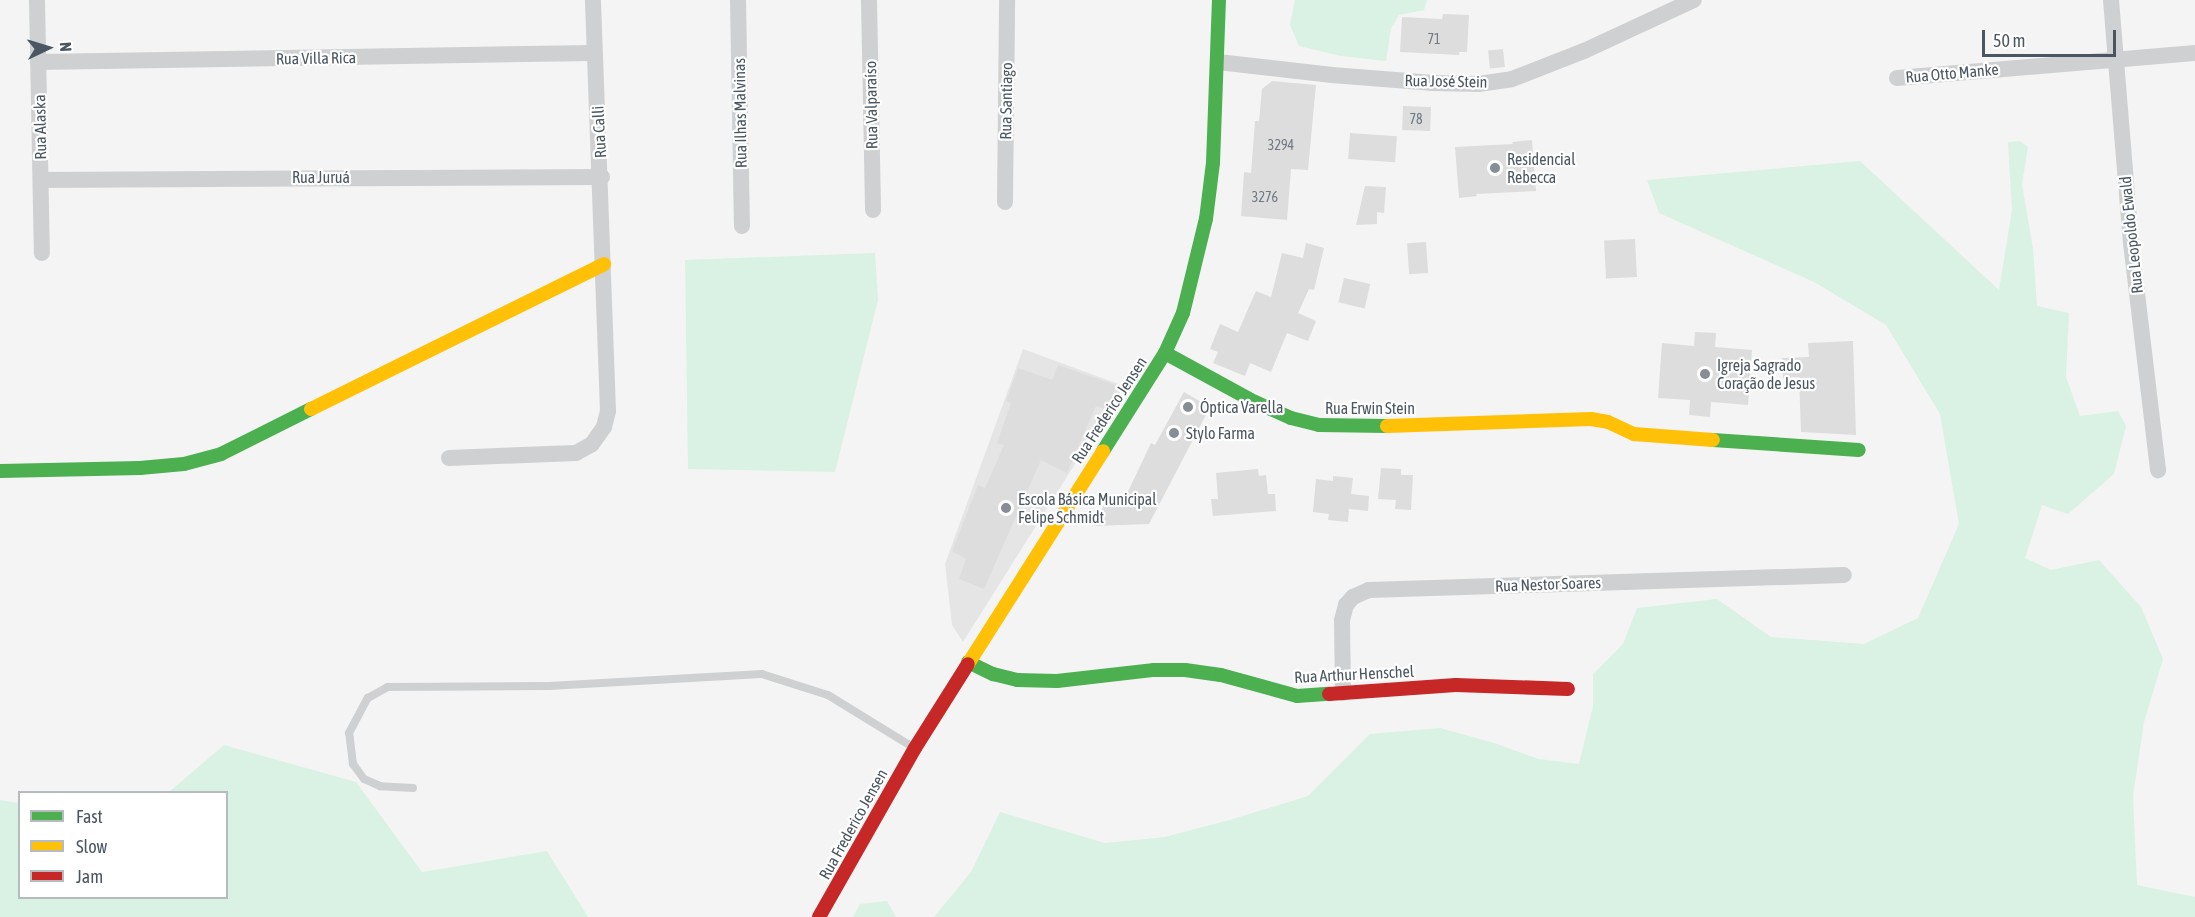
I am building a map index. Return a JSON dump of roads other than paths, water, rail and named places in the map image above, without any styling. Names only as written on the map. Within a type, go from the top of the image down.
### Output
[{"type":"street","name":"Rua Alaska","points":[[37,0],[42,253]]},
{"type":"street","name":"Rua Calli","points":[[449,458],[576,453],[592,444],[604,427],[608,411],[602,177],[593,0]]},
{"type":"street","name":"Rua Ilhas Malvinas","points":[[738,0],[742,226]]},
{"type":"street","name":"Rua Valparaíso","points":[[869,0],[873,210]]},
{"type":"street","name":"Rua Santiago","points":[[1005,202],[1007,0]]},
{"type":"street","name":"Rua Frederico Jensen","points":[[819,917],[915,748],[1165,353],[1183,313],[1206,219],[1213,163],[1219,0]]},
{"type":"street","name":"Rua José Stein","points":[[1218,62],[1434,83],[1478,84],[1512,80],[1584,51],[1694,0]]},
{"type":"street","name":"Rua Leopoldo Ewald","points":[[2111,0],[2131,243],[2158,470]]},
{"type":"street","name":"Rua Villa Rica","points":[[38,62],[594,53]]},
{"type":"street","name":"Rua Otto Manke","points":[[1897,78],[2195,53]]},
{"type":"street","name":"Rua Juruá","points":[[41,180],[602,177]]},
{"type":"street","points":[[0,471],[140,468],[183,464],[221,454],[604,264]]},
{"type":"street","name":"Rua Erwin Stein","points":[[1165,353],[1255,402],[1291,418],[1319,425],[1357,427],[1591,419],[1608,422],[1634,434],[1859,450]]},
{"type":"street","name":"Rua Nestor Soares","points":[[1343,693],[1342,620],[1346,605],[1353,597],[1369,590],[1844,575]]},
{"type":"street","name":"Rua Arthur Henschel","points":[[968,662],[993,674],[1017,680],[1057,681],[1154,670],[1185,670],[1221,675],[1297,696],[1456,685],[1568,689]]},
{"type":"lane","points":[[413,788],[380,786],[364,779],[353,764],[350,733],[368,698],[388,687],[549,686],[762,674],[828,696],[915,748]]},
{"type":"place","name":"Residencial Rebecca","points":[[1495,168]]},
{"type":"place","name":"Igreja Sagrado Coração de Jesus","points":[[1705,374]]},
{"type":"place","name":"Óptica Varella","points":[[1188,407]]},
{"type":"place","name":"Stylo Farma","points":[[1174,433]]},
{"type":"place","name":"Escola Básica Municipal Felipe Schmidt","points":[[1006,508]]}]
